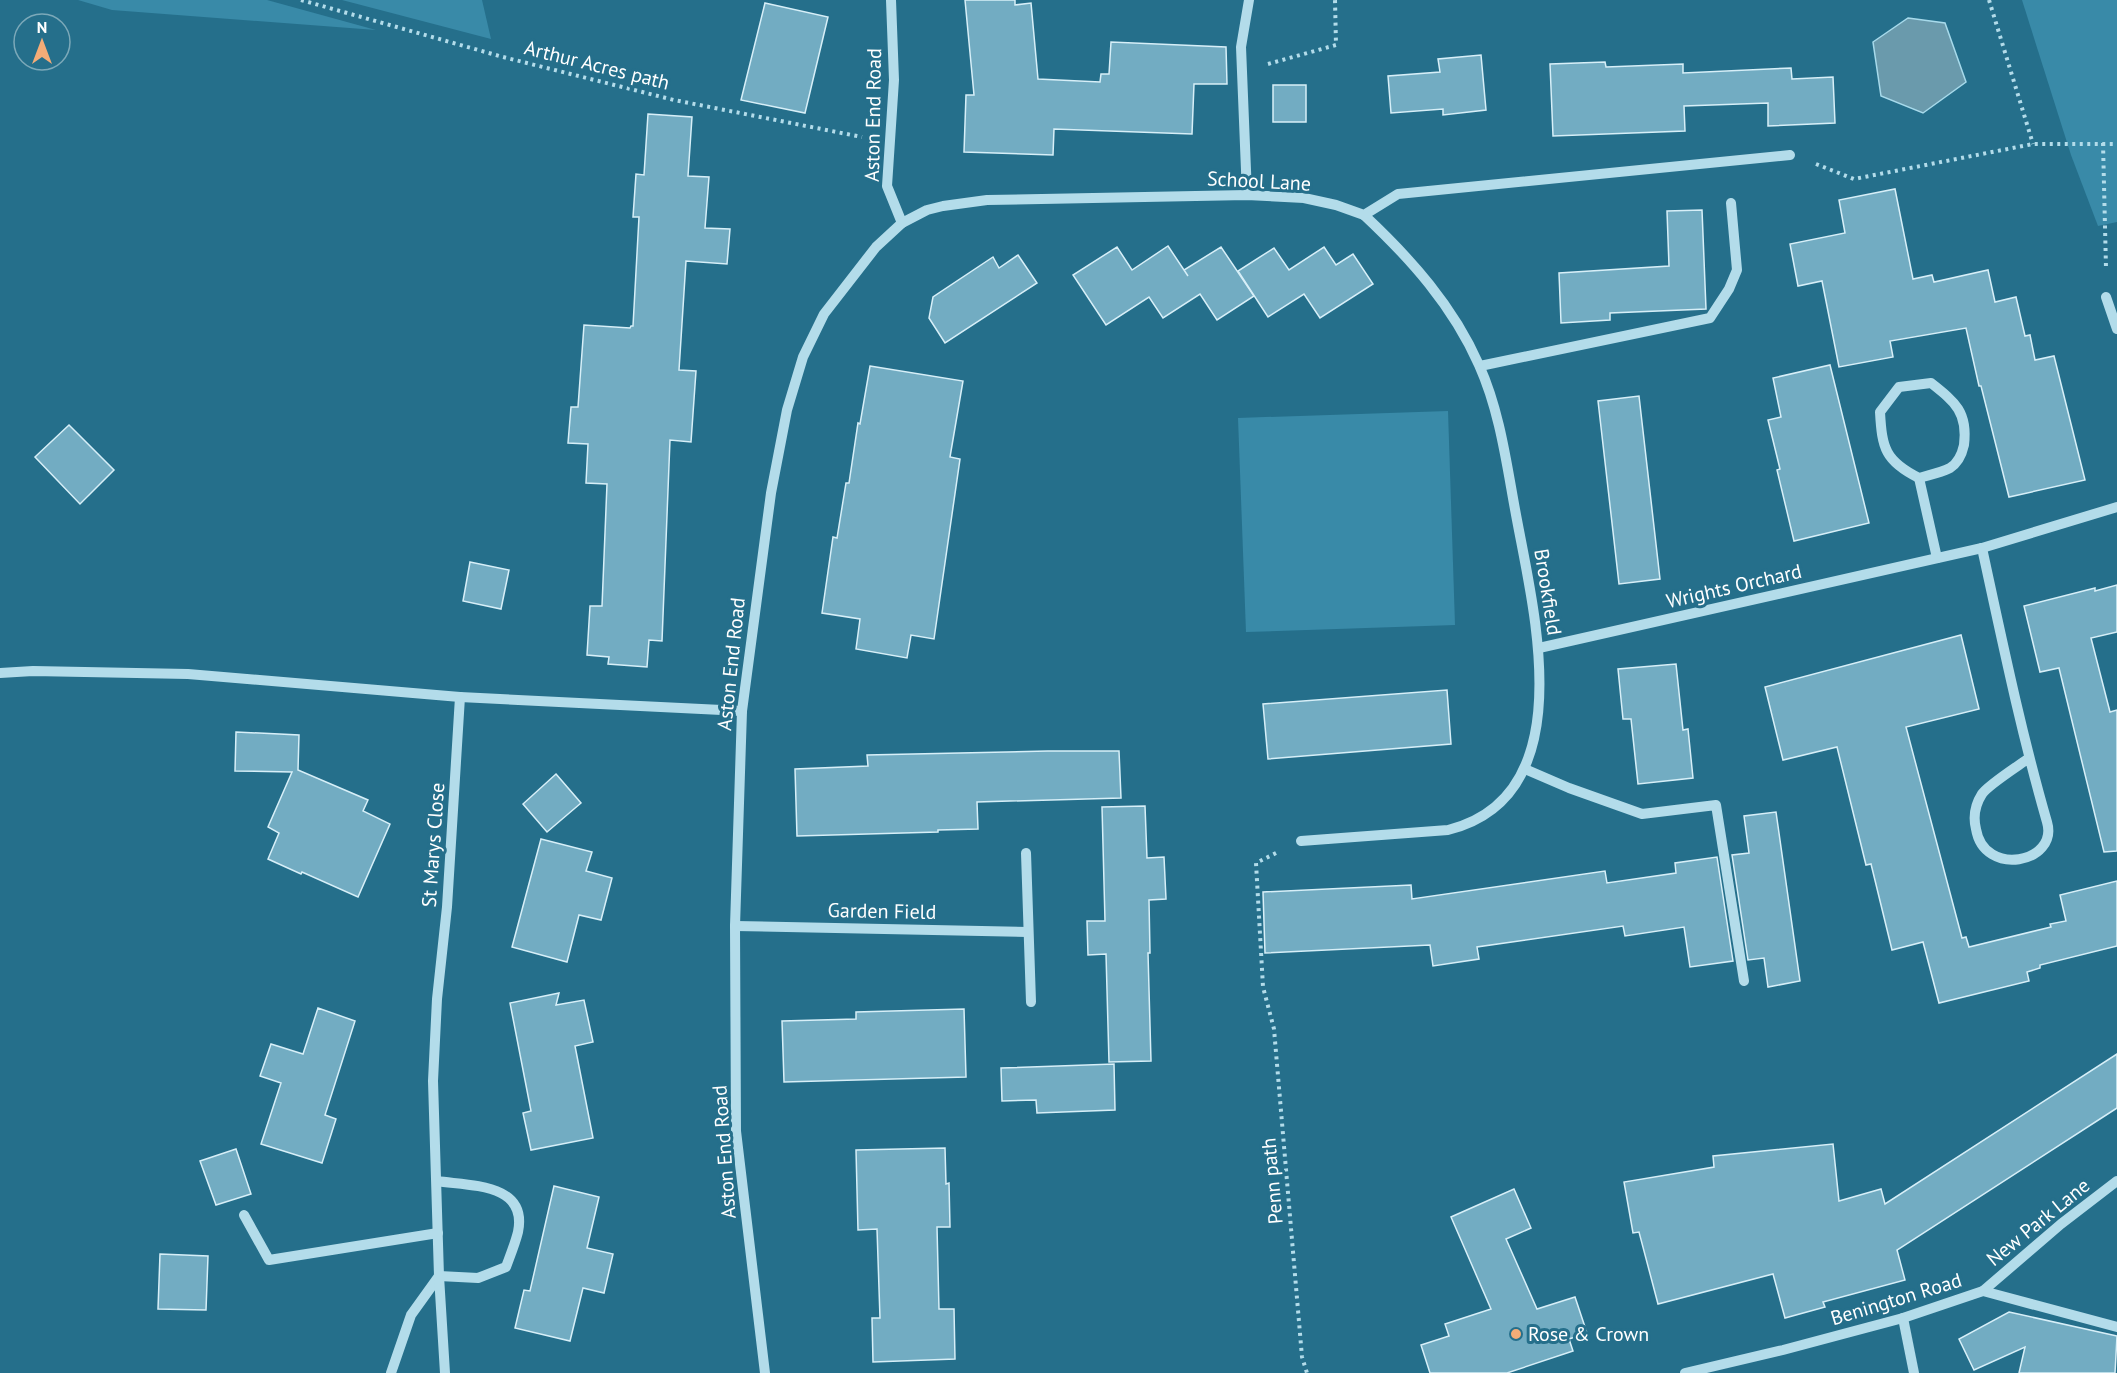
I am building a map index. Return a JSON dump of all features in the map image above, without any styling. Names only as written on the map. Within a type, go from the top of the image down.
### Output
[{"type":"street","name":"Aston End Road","points":[[765,1373],[736,1131],[735,926],[742,711],[771,494],[787,410],[803,357],[824,314],[876,247],[903,224],[887,186],[894,80],[891,0]]},
{"type":"street","points":[[1247,195],[1241,47],[1249,0]]},
{"type":"street","points":[[1364,215],[1398,194],[1790,155]]},
{"type":"street","name":"School Lane","points":[[903,224],[927,210],[987,200],[1247,195],[1304,198],[1336,205],[1364,215]]},
{"type":"street","points":[[1479,366],[1710,318],[1730,289],[1737,270],[1731,203]]},
{"type":"street","name":"Brookfield","points":[[1301,841],[1448,830],[1468,825],[1502,800],[1525,769],[1532,750],[1538,716],[1539,648],[1498,420],[1479,366],[1460,328],[1438,293],[1413,262],[1364,215]]},
{"type":"street","points":[[2106,297],[2117,329]]},
{"type":"street","points":[[1918,478],[1952,467],[1962,454],[1966,430],[1962,413],[1950,398],[1931,383],[1899,387],[1880,412],[1885,450],[1892,461],[1918,478],[1937,558]]},
{"type":"street","name":"Wrights Orchard","points":[[1539,648],[1982,548],[2117,507]]},
{"type":"street","points":[[1982,548],[2029,759],[2049,827],[2045,843],[2036,853],[2019,860],[2004,860],[1987,852],[1977,836],[1973,816],[1982,793],[2029,759]]},
{"type":"street","points":[[0,673],[33,671],[188,675],[460,697],[742,711]]},
{"type":"street","name":"St Marys Close","points":[[445,1373],[439,1276],[434,1081],[437,999],[447,907],[460,697]]},
{"type":"street","points":[[1525,769],[1579,792],[1642,813],[1716,805],[1744,981]]},
{"type":"street","points":[[1026,853],[1031,1002]]},
{"type":"street","name":"Garden Field","points":[[735,926],[1028,932]]},
{"type":"street","points":[[391,1373],[411,1315],[439,1276],[478,1278],[506,1268],[518,1231],[519,1215],[512,1199],[498,1191],[437,1181]]},
{"type":"street","name":"New Park Lane","points":[[1983,1291],[2061,1224],[2117,1181]]},
{"type":"street","points":[[244,1215],[268,1260],[438,1233]]},
{"type":"street","name":"Benington Road","points":[[1685,1373],[1903,1318],[1983,1291],[2117,1327]]},
{"type":"street","points":[[1903,1318],[1914,1373]]},
{"type":"path","name":"Arthur Acres path","points":[[301,0],[503,57],[674,100],[889,142]]},
{"type":"path","points":[[1265,65],[1336,45],[1335,0]]},
{"type":"path","points":[[1989,0],[2033,144]]},
{"type":"path","points":[[2103,143],[2106,297]]},
{"type":"path","points":[[1790,155],[1854,178],[2033,144],[2117,144]]},
{"type":"path","name":"Penn path","points":[[1301,841],[1256,863],[1263,987],[1274,1029],[1302,1357],[1307,1373]]},
{"type":"shaded area","points":[[78,0],[267,0],[376,30],[112,10]]},
{"type":"shaded area","points":[[342,0],[482,0],[491,39]]},
{"type":"shaded area","points":[[2022,0],[2117,0],[2117,222],[2098,226],[2071,155]]},
{"type":"shaded area","points":[[1908,18],[1945,23],[1966,82],[1923,113],[1881,96],[1873,42]]},
{"type":"shaded area","points":[[1448,411],[1455,625],[1246,632],[1238,418]]},
{"type":"building","points":[[965,0],[1015,0],[1015,5],[1031,3],[1038,79],[1100,82],[1101,74],[1109,74],[1111,42],[1226,47],[1227,84],[1194,84],[1192,134],[1054,129],[1053,155],[964,152],[966,95],[974,95]]},
{"type":"building","points":[[765,3],[828,17],[805,113],[741,100]]},
{"type":"building","points":[[1481,55],[1486,110],[1443,115],[1443,109],[1391,113],[1388,76],[1440,72],[1438,59]]},
{"type":"building","points":[[1605,62],[1606,67],[1683,64],[1683,73],[1791,68],[1792,79],[1833,77],[1835,123],[1768,126],[1768,103],[1684,106],[1685,131],[1553,136],[1550,64]]},
{"type":"building","points":[[1273,85],[1306,85],[1306,122],[1273,122]]},
{"type":"building","points":[[648,114],[692,117],[688,176],[709,177],[705,228],[730,229],[727,264],[686,261],[679,370],[696,371],[691,442],[670,440],[662,641],[649,640],[647,667],[608,664],[609,657],[587,655],[590,606],[602,606],[607,484],[586,483],[588,444],[568,443],[571,407],[578,407],[584,325],[630,328],[633,326],[639,217],[633,217],[636,174],[644,175]]},
{"type":"building","points":[[1895,189],[1913,279],[1932,275],[1934,282],[1988,270],[1995,302],[2016,297],[2025,336],[2030,335],[2035,360],[2054,356],[2085,480],[2009,497],[1966,328],[1890,341],[1893,357],[1839,367],[1822,281],[1798,286],[1790,244],[1845,233],[1839,200]]},
{"type":"building","points":[[1702,210],[1706,309],[1610,313],[1610,320],[1561,323],[1559,273],[1669,266],[1667,211]]},
{"type":"building","points":[[1168,246],[1184,270],[1221,247],[1254,296],[1217,320],[1200,294],[1163,318],[1149,297],[1106,325],[1073,275],[1117,247],[1132,270]]},
{"type":"building","points":[[1324,247],[1336,265],[1353,254],[1373,284],[1320,318],[1304,294],[1268,317],[1238,271],[1274,248],[1289,270]]},
{"type":"building","points":[[1018,255],[1037,283],[945,343],[929,318],[933,297],[993,257],[999,268]]},
{"type":"building","points":[[1830,365],[1869,523],[1794,541],[1768,420],[1781,417],[1773,378]]},
{"type":"building","points":[[870,366],[963,381],[950,457],[960,459],[934,639],[911,635],[907,658],[856,649],[860,619],[822,613],[833,537],[837,538],[846,483],[849,483]]},
{"type":"building","points":[[1639,396],[1660,579],[1619,584],[1598,401]]},
{"type":"building","points":[[69,425],[114,470],[80,504],[35,457]]},
{"type":"building","points":[[470,562],[509,570],[501,609],[463,601]]},
{"type":"building","points":[[2117,585],[2117,632],[2091,638],[2110,712],[2117,710],[2117,851],[2104,852],[2059,668],[2040,672],[2024,606],[2095,588],[2095,591]]},
{"type":"building","points":[[1961,635],[1979,709],[1906,727],[1962,938],[1966,937],[1969,947],[2051,927],[2050,924],[2066,921],[2060,895],[2117,881],[2117,946],[2040,965],[2040,968],[2027,972],[2029,981],[1939,1003],[1923,942],[1892,950],[1871,864],[1866,865],[1837,747],[1783,760],[1765,687]]},
{"type":"building","points":[[1676,664],[1683,730],[1688,729],[1693,778],[1638,784],[1631,719],[1623,719],[1618,669]]},
{"type":"building","points":[[1447,690],[1451,744],[1268,759],[1263,704]]},
{"type":"building","points":[[236,732],[299,735],[298,770],[368,800],[363,811],[390,824],[358,897],[268,859],[279,833],[268,827],[292,772],[235,771]]},
{"type":"building","points":[[1119,751],[1121,798],[977,802],[978,829],[797,836],[795,769],[868,766],[867,755]]},
{"type":"building","points":[[556,774],[581,803],[547,832],[523,804]]},
{"type":"building","points":[[1145,806],[1147,858],[1164,857],[1166,899],[1149,900],[1151,1061],[1109,1062],[1106,954],[1088,955],[1087,921],[1105,921],[1102,807]]},
{"type":"building","points":[[1776,812],[1800,981],[1768,987],[1764,958],[1748,960],[1732,855],[1749,853],[1744,816]]},
{"type":"building","points":[[541,839],[592,852],[586,871],[612,878],[601,920],[579,915],[567,962],[512,947]]},
{"type":"building","points":[[1717,857],[1733,961],[1690,967],[1684,927],[1625,936],[1623,926],[1477,947],[1479,959],[1433,966],[1430,945],[1265,953],[1263,892],[1411,885],[1412,899],[1605,871],[1607,883],[1676,873],[1675,863]]},
{"type":"building","points":[[559,993],[556,1005],[584,1000],[593,1042],[575,1046],[593,1138],[531,1150],[523,1113],[531,1111],[510,1003]]},
{"type":"building","points":[[318,1008],[355,1021],[325,1115],[336,1119],[322,1163],[261,1144],[281,1083],[260,1076],[271,1044],[303,1054]]},
{"type":"building","points":[[964,1009],[966,1077],[784,1082],[782,1021],[856,1019],[856,1012]]},
{"type":"building","points":[[2117,1054],[2117,1108],[1897,1250],[1905,1280],[1823,1302],[1825,1307],[1785,1318],[1773,1274],[1658,1304],[1639,1232],[1633,1233],[1624,1182],[1714,1167],[1713,1156],[1833,1144],[1839,1201],[1881,1189],[1885,1204]]},
{"type":"building","points":[[1114,1064],[1115,1110],[1037,1113],[1036,1100],[1002,1101],[1001,1068]]},
{"type":"building","points":[[945,1148],[950,1227],[937,1227],[939,1309],[954,1309],[955,1359],[873,1362],[872,1318],[880,1318],[877,1229],[858,1230],[856,1150]]},
{"type":"building","points":[[236,1149],[251,1194],[216,1205],[200,1161]]},
{"type":"building","points":[[554,1186],[599,1197],[587,1248],[613,1254],[604,1293],[583,1288],[570,1341],[515,1328],[524,1290],[530,1291]]},
{"type":"building","points":[[1514,1189],[1531,1228],[1506,1239],[1537,1309],[1575,1297],[1587,1333],[1569,1339],[1573,1351],[1507,1373],[1430,1373],[1421,1345],[1449,1336],[1445,1324],[1491,1309],[1451,1217]]},
{"type":"building","points":[[160,1254],[208,1256],[206,1310],[158,1309]]},
{"type":"building","points":[[2009,1312],[2117,1336],[2115,1373],[2019,1373],[2025,1347],[1974,1370],[1959,1339]]},
{"type":"place","name":"Rose & Crown","points":[[1516,1334]]}]
